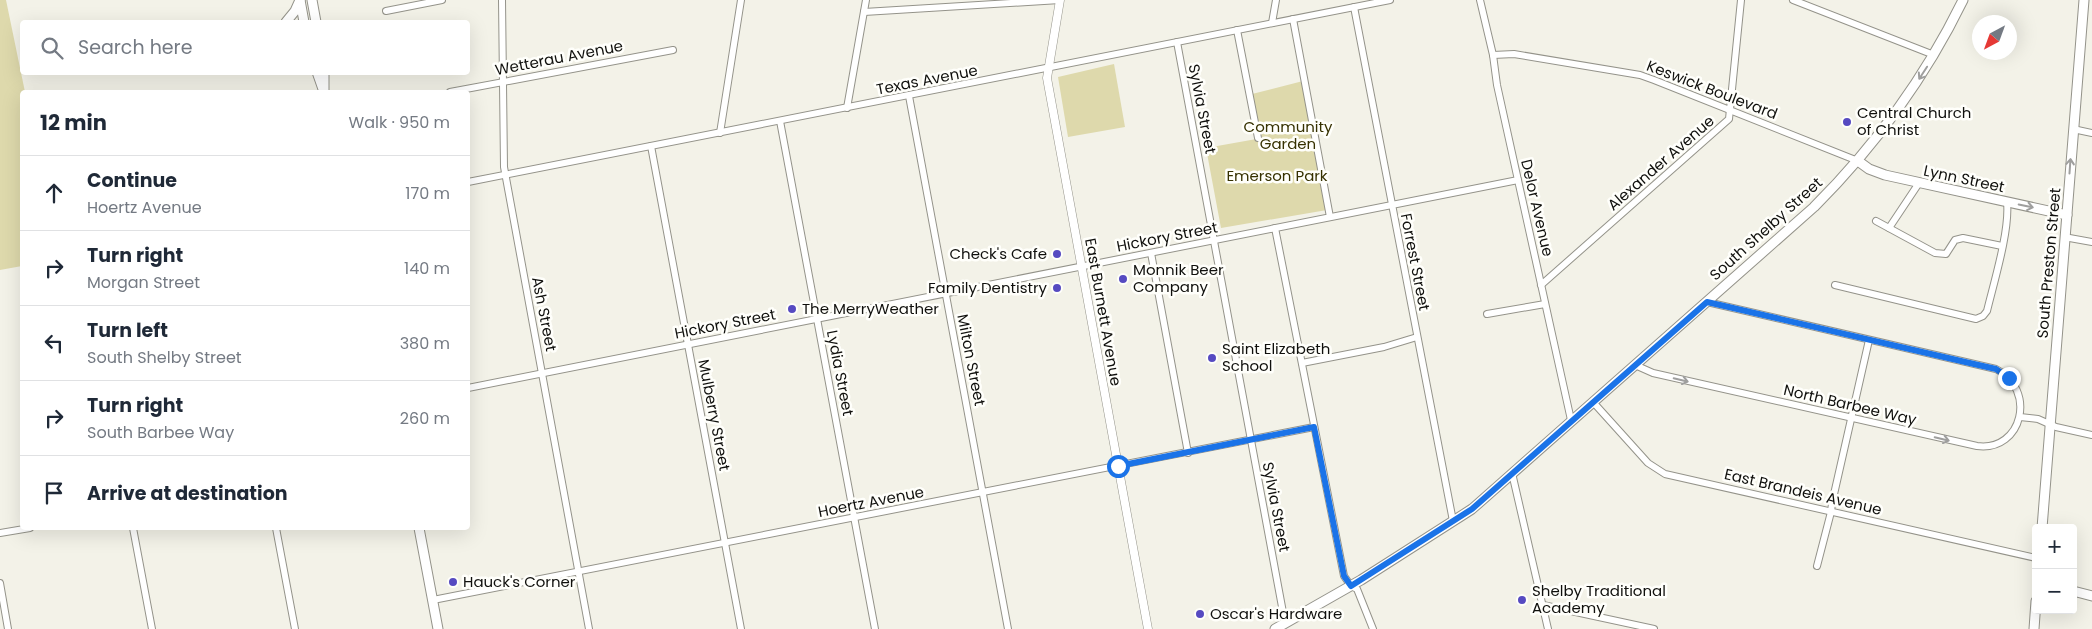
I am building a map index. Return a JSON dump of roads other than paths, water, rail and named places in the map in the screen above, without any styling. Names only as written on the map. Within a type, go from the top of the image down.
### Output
[{"type":"main road","points":[[288,20],[295,11],[300,0]]},
{"type":"main road","points":[[300,0],[304,20]]},
{"type":"main road","points":[[312,0],[316,20]]},
{"type":"main road","name":"South Shelby Street","points":[[1275,629],[1351,586],[1472,509],[1814,207],[1858,161],[1897,112],[1934,55],[1963,0]]},
{"type":"main road","name":"South Preston Street","points":[[2042,524],[2084,0]]},
{"type":"main road","points":[[317,75],[323,90]]},
{"type":"main road","points":[[324,75],[324,90]]},
{"type":"main road","name":"Lynn Street","points":[[1858,161],[1869,170],[1919,183],[2067,215]]},
{"type":"main road","points":[[419,530],[438,629]]},
{"type":"main road","points":[[2077,592],[2092,596]]},
{"type":"main road","points":[[2034,629],[2035,614]]},
{"type":"street","points":[[386,12],[442,0]]},
{"type":"street","name":"Ash Street","points":[[502,0],[505,174],[589,629]]},
{"type":"street","points":[[720,133],[742,0]]},
{"type":"street","points":[[847,108],[866,0]]},
{"type":"street","points":[[864,12],[1060,0]]},
{"type":"street","name":"East Burnett Avenue","points":[[1060,0],[1047,78],[1050,103],[1148,629]]},
{"type":"street","points":[[1272,23],[1276,0]]},
{"type":"street","name":"Texas Avenue","points":[[470,182],[1390,0]]},
{"type":"street","name":"Delor Avenue","points":[[1480,0],[1493,55],[1497,85],[1572,420]]},
{"type":"street","name":"Alexander Avenue","points":[[1541,285],[1729,119],[1741,0]]},
{"type":"street","points":[[1793,0],[1934,55]]},
{"type":"street","name":"Forrest Street","points":[[1354,7],[1453,522]]},
{"type":"street","points":[[1293,19],[1330,217]]},
{"type":"street","points":[[1237,30],[1258,138]]},
{"type":"street","name":"Sylvia Street","points":[[1177,42],[1285,623]]},
{"type":"street","name":"Wetterau Avenue","points":[[461,90],[673,50]]},
{"type":"street","name":"Keswick Boulevard","points":[[1493,55],[1514,54],[1640,75],[1858,161]]},
{"type":"street","name":"Milton Street","points":[[909,96],[1008,629]]},
{"type":"street","name":"Lydia Street","points":[[780,121],[874,629]]},
{"type":"street","points":[[2073,129],[2092,133]]},
{"type":"street","name":"Mulberry Street","points":[[651,146],[741,629]]},
{"type":"street","name":"Hickory Street","points":[[470,388],[1518,180]]},
{"type":"street","points":[[1889,228],[1919,183]]},
{"type":"street","points":[[1835,285],[1976,319],[1983,316],[1987,311],[2002,246],[2008,212],[2007,202]]},
{"type":"street","points":[[1876,221],[1935,253],[1946,254],[1955,240],[1963,238],[2002,246]]},
{"type":"street","points":[[1275,228],[1344,576],[1351,586],[1357,589],[1373,629]]},
{"type":"street","points":[[2064,237],[2092,242]]},
{"type":"street","points":[[1151,253],[1188,453]]},
{"type":"street","points":[[1707,302],[2002,372],[2018,391],[2020,417],[2092,435]]},
{"type":"street","points":[[1487,314],[1545,304]]},
{"type":"street","points":[[1302,363],[1384,347],[1417,337]]},
{"type":"street","points":[[1817,566],[1832,512],[1832,503],[1869,340]]},
{"type":"street","name":"North Barbee Way","points":[[1635,366],[1653,373],[1982,447],[2002,441],[2016,426],[2020,417]]},
{"type":"street","name":"East Brandeis Avenue","points":[[1593,402],[1648,463],[1666,474],[2032,557]]},
{"type":"street","name":"Hoertz Avenue","points":[[433,600],[1314,427]]},
{"type":"street","points":[[1512,473],[1548,629]]},
{"type":"street","points":[[0,533],[20,530]]},
{"type":"street","points":[[133,530],[152,629]]},
{"type":"street","points":[[276,530],[295,629]]},
{"type":"street","points":[[0,582],[8,629]]},
{"type":"street","points":[[1543,605],[1654,629]]},
{"type":"place","name":"Central Church of Christ","points":[[1847,122]]},
{"type":"place","name":"Check's Cafe","points":[[1057,254]]},
{"type":"place","name":"Monnik Beer Company","points":[[1123,279]]},
{"type":"place","name":"Family Dentistry","points":[[1057,288]]},
{"type":"place","name":"The MerryWeather","points":[[792,309]]},
{"type":"place","name":"Saint Elizabeth School","points":[[1212,358]]},
{"type":"place","name":"Hauck's Corner","points":[[453,582]]},
{"type":"place","name":"Shelby Traditional Academy","points":[[1522,600]]},
{"type":"place","name":"Oscar's Hardware","points":[[1200,614]]},
{"type":"park label","name":"Community Garden","points":[[1288,136]]},
{"type":"park label","name":"Emerson Park","points":[[1277,176]]}]
